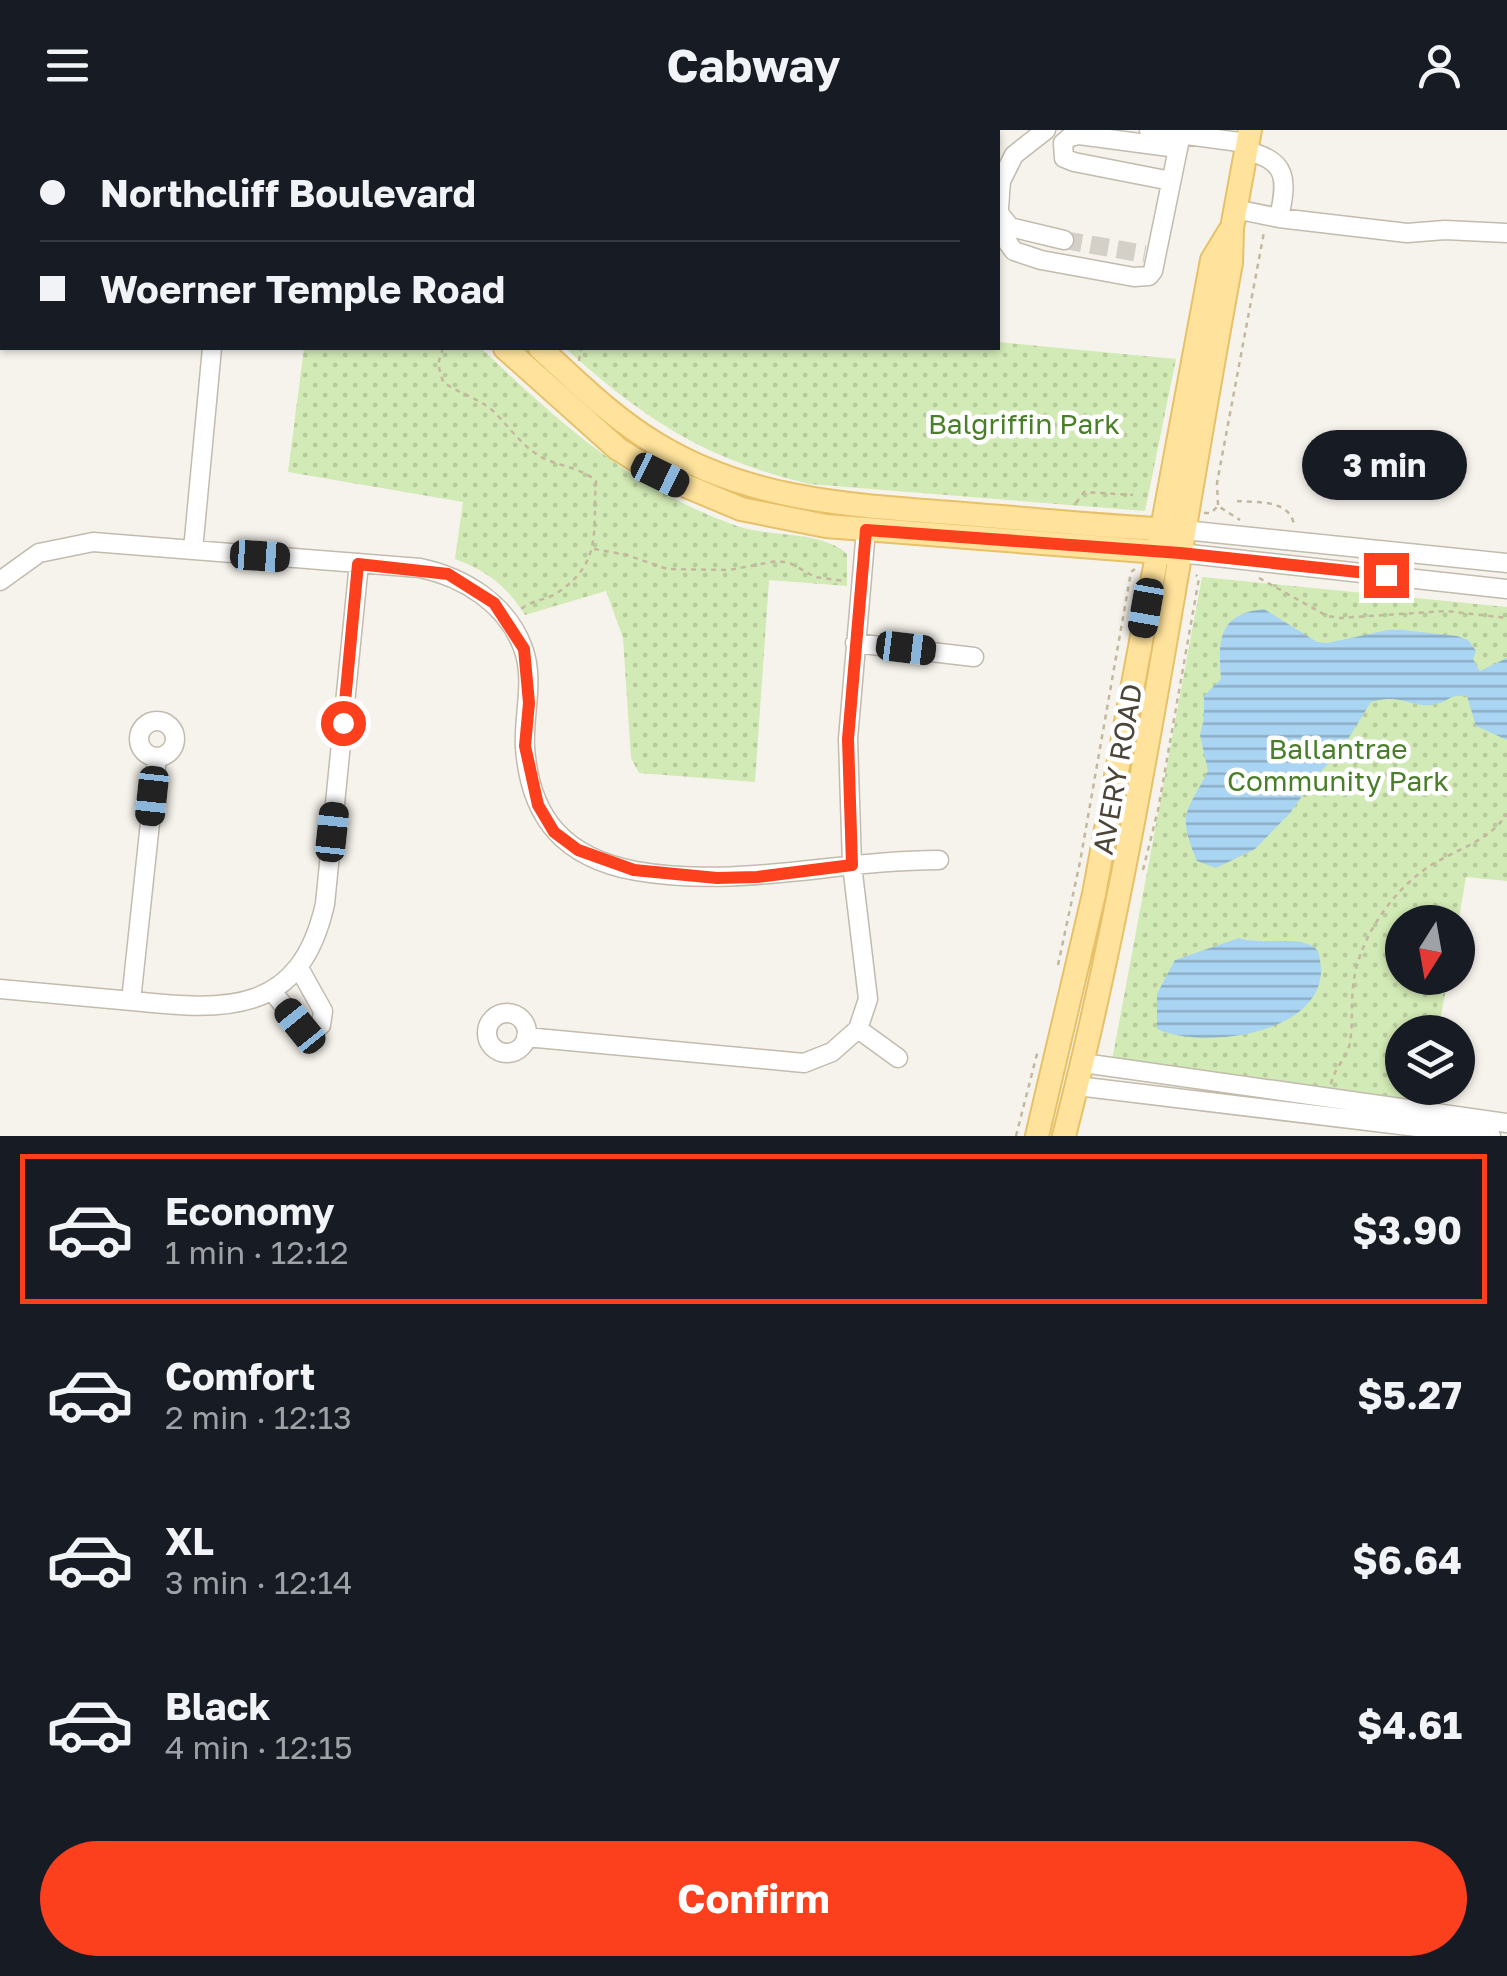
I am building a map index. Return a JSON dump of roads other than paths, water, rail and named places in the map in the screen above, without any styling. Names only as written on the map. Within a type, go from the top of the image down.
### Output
[{"type":"main road","name":"AVERY ROAD","points":[[1064,1136],[1117,912],[1212,260],[1233,218],[1248,141]]},
{"type":"main road","points":[[507,350],[589,425],[660,475],[740,509],[786,520],[866,530],[1174,535]]},
{"type":"main road","points":[[542,350],[624,423],[676,455],[746,485],[782,495],[849,504],[1174,535]]},
{"type":"main road","name":"AVERY ROAD","points":[[1037,1136],[1174,535]]},
{"type":"street","points":[[1000,196],[1001,181],[1014,155],[1046,130]]},
{"type":"street","points":[[1149,130],[1179,141]]},
{"type":"street","points":[[1171,181],[1074,162],[1064,158],[1063,143],[1080,136],[1248,141],[1278,168],[1286,184],[1272,224]]},
{"type":"street","points":[[1000,226],[1014,251],[1040,260],[1134,277],[1149,276],[1179,141]]},
{"type":"street","points":[[1000,213],[1010,227],[1064,240]]},
{"type":"street","points":[[1233,218],[1407,234],[1446,230],[1507,233]]},
{"type":"street","points":[[194,550],[212,350]]},
{"type":"street","points":[[526,1037],[804,1063],[832,1052],[858,1029],[868,999],[852,865],[848,739],[866,530]]},
{"type":"street","points":[[1174,535],[1507,564]]},
{"type":"street","points":[[1174,535],[1507,589]]},
{"type":"street","points":[[0,581],[39,553],[93,542],[448,574],[494,603],[524,649],[529,703],[525,746],[546,838],[634,870],[717,878],[940,860]]},
{"type":"street","points":[[0,989],[192,1008],[240,1004],[272,991],[299,968],[317,938],[325,904],[358,564]]},
{"type":"street","points":[[856,643],[974,657]]},
{"type":"street","points":[[131,1002],[156,757]]},
{"type":"street","points":[[272,991],[300,1026],[321,1026],[323,1012],[299,968]]},
{"type":"street","points":[[858,1029],[898,1058]]},
{"type":"street","points":[[1080,1074],[1225,1082],[1507,1122]]},
{"type":"street","points":[[1080,1074],[1222,1104],[1490,1136]]},
{"type":"street","points":[[1222,1104],[1225,1082]]},
{"type":"street","points":[[1366,1121],[1369,1102]]},
{"type":"water","points":[[1264,609],[1317,642],[1402,630],[1468,640],[1476,651],[1473,659],[1480,671],[1507,658],[1507,740],[1476,726],[1467,696],[1428,705],[1391,699],[1371,702],[1340,752],[1255,849],[1216,868],[1197,861],[1186,823],[1208,771],[1200,735],[1204,696],[1221,679],[1221,641],[1229,623]]},
{"type":"water","points":[[1239,938],[1307,943],[1316,949],[1321,968],[1316,991],[1303,1009],[1282,1022],[1229,1037],[1202,1038],[1157,1029],[1157,994],[1175,960]]},
{"type":"tunnel","points":[[1064,240],[1145,254]]},
{"type":"park label","name":"Balgriffin Park","points":[[1024,423]]},
{"type":"park label","name":"Ballantrae Community Park","points":[[1338,764]]}]
